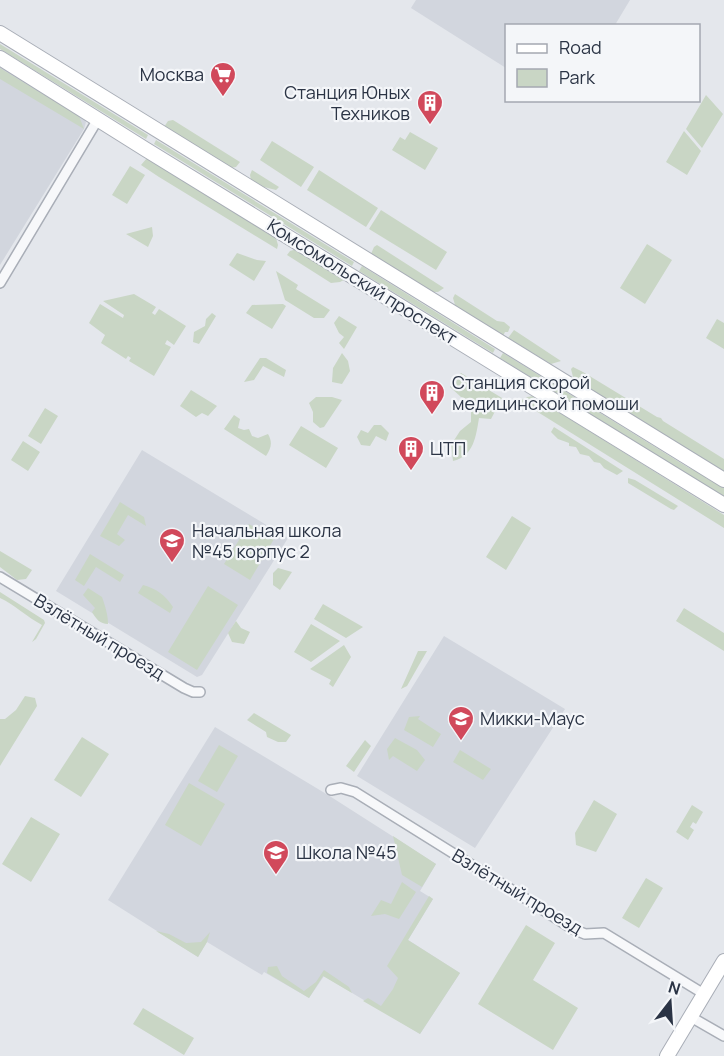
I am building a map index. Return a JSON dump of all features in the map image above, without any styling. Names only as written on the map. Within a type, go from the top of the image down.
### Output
[{"type":"main road","name":"Комсомольский проспект","points":[[0,33],[724,480]]},
{"type":"main road","name":"Комсомольский проспект","points":[[0,58],[724,505]]},
{"type":"main road","points":[[667,1056],[724,961]]},
{"type":"street","points":[[0,283],[98,119]]},
{"type":"street","name":"Взлётный проезд","points":[[0,577],[184,688],[200,692]]},
{"type":"street","name":"Взлётный проезд","points":[[331,790],[341,788],[355,792],[571,928],[585,934],[604,933],[704,994]]},
{"type":"street","points":[[691,1017],[724,1036]]},
{"type":"shaded area","points":[[416,0],[630,0],[616,24],[505,24],[505,67],[411,8]]},
{"type":"shaded area","points":[[0,66],[83,117],[86,122],[84,129],[0,265]]},
{"type":"shaded area","name":"Начальная школа №45 корпус 2","points":[[142,450],[288,538],[202,675],[197,677],[56,591]]},
{"type":"shaded area","name":"Микки-Маус","points":[[444,636],[565,709],[475,848],[357,776]]},
{"type":"shaded area","name":"Школа №45","points":[[215,727],[436,864],[420,891],[433,899],[408,940],[460,973],[420,1034],[324,976],[309,998],[264,972],[262,975],[207,942],[198,957],[108,900]]},
{"type":"green space","points":[[0,44],[148,135],[146,139],[0,49]]},
{"type":"green space","points":[[0,68],[79,116],[84,129],[0,79]]},
{"type":"green space","points":[[706,95],[723,114],[702,148],[686,129]]},
{"type":"green space","points":[[173,120],[240,162],[236,167],[230,168],[164,127],[168,121]]},
{"type":"green space","points":[[684,131],[701,151],[687,175],[666,162]]},
{"type":"green space","points":[[410,132],[438,148],[425,170],[392,150],[400,137],[405,140]]},
{"type":"green space","points":[[156,140],[354,262],[352,266],[154,144]]},
{"type":"green space","points":[[272,141],[314,167],[301,187],[260,160]]},
{"type":"green space","points":[[147,158],[276,238],[277,249],[141,165]]},
{"type":"green space","points":[[130,166],[145,175],[127,204],[112,195]]},
{"type":"green space","points":[[252,170],[279,187],[276,190],[260,186],[251,180]]},
{"type":"green space","points":[[319,170],[378,208],[366,227],[307,190]]},
{"type":"green space","points":[[381,210],[447,252],[436,270],[369,229]]},
{"type":"green space","points":[[152,227],[153,236],[148,247],[126,234]]},
{"type":"green space","points":[[647,244],[672,260],[645,304],[620,288]]},
{"type":"green space","points":[[377,245],[444,288],[438,292],[432,292],[371,254]]},
{"type":"green space","points":[[297,249],[344,280],[331,283],[287,255],[290,251]]},
{"type":"green space","points":[[237,253],[266,261],[254,281],[229,265]]},
{"type":"green space","points":[[362,266],[495,349],[493,353],[359,271]]},
{"type":"green space","points":[[276,271],[298,285],[296,289],[330,310],[324,318],[314,318],[285,300]]},
{"type":"green space","points":[[134,294],[156,307],[152,313],[155,315],[159,309],[186,326],[174,345],[167,340],[165,344],[171,347],[154,376],[129,361],[131,358],[128,356],[126,359],[101,343],[105,335],[89,323],[100,304],[123,318],[124,315],[103,301]]},
{"type":"green space","points":[[455,294],[497,321],[504,322],[510,327],[508,332],[505,332],[503,336],[459,309],[453,298]]},
{"type":"green space","points":[[283,304],[286,306],[272,329],[246,313],[252,305]]},
{"type":"green space","points":[[212,313],[216,316],[199,344],[193,342],[194,332],[205,326],[206,319]]},
{"type":"green space","points":[[339,316],[357,327],[344,349],[339,343],[344,337],[334,323]]},
{"type":"green space","points":[[717,319],[724,323],[724,349],[706,338]]},
{"type":"green space","points":[[514,330],[561,361],[551,364],[508,338]]},
{"type":"green space","points":[[342,353],[348,361],[350,371],[342,384],[332,382],[333,368]]},
{"type":"green space","points":[[503,353],[689,468],[704,474],[706,478],[724,488],[724,498],[500,358]]},
{"type":"green space","points":[[260,358],[266,358],[286,370],[284,377],[263,366],[254,380],[244,382]]},
{"type":"green space","points":[[573,367],[661,418],[724,459],[724,472],[577,381],[573,377],[571,369]]},
{"type":"green space","points":[[461,373],[502,398],[491,419],[479,418],[470,450],[466,455],[453,461],[451,445],[460,431],[471,422],[471,400],[461,397],[450,387]]},
{"type":"green space","points":[[191,390],[217,406],[208,416],[202,413],[196,417],[180,406]]},
{"type":"green space","points":[[533,396],[724,515],[724,528],[520,401]]},
{"type":"green space","points":[[316,397],[332,397],[342,400],[324,427],[320,428],[313,422],[313,412],[309,403]]},
{"type":"green space","points":[[45,408],[58,416],[41,444],[28,436]]},
{"type":"green space","points":[[234,415],[240,419],[238,428],[249,429],[252,436],[258,438],[268,434],[271,445],[266,456],[224,429]]},
{"type":"green space","points":[[374,425],[381,425],[389,433],[386,441],[376,436],[370,446],[361,445],[357,437],[361,430],[368,433]]},
{"type":"green space","points":[[301,426],[338,448],[326,468],[289,445]]},
{"type":"green space","points":[[554,427],[623,471],[617,475],[600,463],[594,462],[589,456],[580,454],[576,447],[569,446],[569,443],[558,439],[551,432]]},
{"type":"green space","points":[[23,441],[40,452],[28,471],[11,460]]},
{"type":"green space","points":[[628,478],[678,506],[674,510],[671,509],[628,483]]},
{"type":"green space","points":[[120,502],[144,517],[146,526],[128,515],[117,534],[125,540],[119,546],[100,536]]},
{"type":"green space","points":[[512,516],[531,528],[506,570],[486,557]]},
{"type":"green space","points":[[249,524],[274,539],[250,580],[224,564]]},
{"type":"green space","points":[[0,551],[32,570],[26,579],[17,580],[0,567]]},
{"type":"green space","points":[[90,554],[124,575],[120,582],[96,567],[84,586],[75,580]]},
{"type":"green space","points":[[278,568],[292,572],[280,590],[273,585],[273,573]]},
{"type":"green space","points":[[143,585],[157,591],[167,599],[173,607],[170,613],[138,593]]},
{"type":"green space","points":[[208,586],[238,605],[197,670],[168,652]]},
{"type":"green space","points":[[88,588],[102,597],[108,624],[98,621],[92,612],[95,608],[83,595]]},
{"type":"green space","points":[[0,592],[44,620],[45,623],[32,642],[42,625],[0,598]]},
{"type":"green space","points":[[323,604],[363,627],[346,638],[314,619]]},
{"type":"green space","points":[[684,608],[724,633],[724,651],[676,621]]},
{"type":"green space","points":[[236,621],[241,628],[250,632],[244,644],[232,642],[228,633]]},
{"type":"green space","points":[[311,624],[340,641],[311,662],[294,652]]},
{"type":"green space","points":[[344,645],[351,657],[333,687],[329,684],[331,680],[310,669]]},
{"type":"green space","points":[[418,651],[427,651],[407,686],[401,689]]},
{"type":"green space","points":[[25,696],[35,698],[37,706],[0,766],[0,719],[5,719],[16,710]]},
{"type":"green space","points":[[254,713],[291,735],[286,742],[278,742],[267,737],[266,732],[247,720]]},
{"type":"green space","points":[[420,716],[418,719],[441,734],[433,747],[404,730],[409,717]]},
{"type":"green space","points":[[82,737],[109,754],[81,797],[54,780]]},
{"type":"green space","points":[[395,738],[417,750],[425,760],[417,771],[393,756],[389,760],[387,749]]},
{"type":"green space","points":[[365,740],[371,746],[354,772],[346,766]]},
{"type":"green space","points":[[219,745],[238,756],[217,792],[198,781]]},
{"type":"green space","points":[[460,750],[491,769],[483,780],[453,762]]},
{"type":"green space","points":[[189,783],[225,804],[201,846],[165,825]]},
{"type":"green space","points":[[594,800],[617,814],[596,852],[576,845],[575,833]]},
{"type":"green space","points":[[692,805],[703,812],[696,824],[693,822],[690,827],[694,830],[688,840],[676,832]]},
{"type":"green space","points":[[31,817],[60,834],[31,882],[2,864]]},
{"type":"green space","points":[[393,836],[436,864],[422,887],[402,875]]},
{"type":"green space","points":[[646,878],[663,888],[639,928],[622,918]]},
{"type":"green space","points":[[402,882],[416,892],[399,919],[385,914],[371,916],[381,900],[391,904]]},
{"type":"green space","points":[[429,896],[433,899],[408,940],[460,973],[420,1034],[363,1001],[368,998],[381,1006],[393,989],[398,978],[387,966]]},
{"type":"green space","points":[[526,925],[555,943],[533,980],[578,1008],[553,1050],[478,1004]]},
{"type":"green space","points":[[156,931],[169,934],[186,943],[201,942],[210,932],[198,957]]},
{"type":"green space","points":[[277,966],[282,976],[304,991],[316,982],[324,970],[349,987],[352,993],[323,976],[309,998],[267,973],[268,967]]},
{"type":"green space","points":[[143,1008],[194,1038],[184,1055],[133,1024]]},
{"type":"place","name":"Москва","points":[[223,98]]},
{"type":"place","name":"Станция Юных Техников","points":[[430,126]]},
{"type":"place","name":"Cтанция скорой медицинской помоши","points":[[432,416]]},
{"type":"place","name":"ЦТП","points":[[411,472]]},
{"type":"place","name":"Начальная школа №45 корпус 2","points":[[172,564]]},
{"type":"place","name":"Микки-Маус","points":[[461,742]]},
{"type":"place","name":"Школа №45","points":[[276,876]]}]
